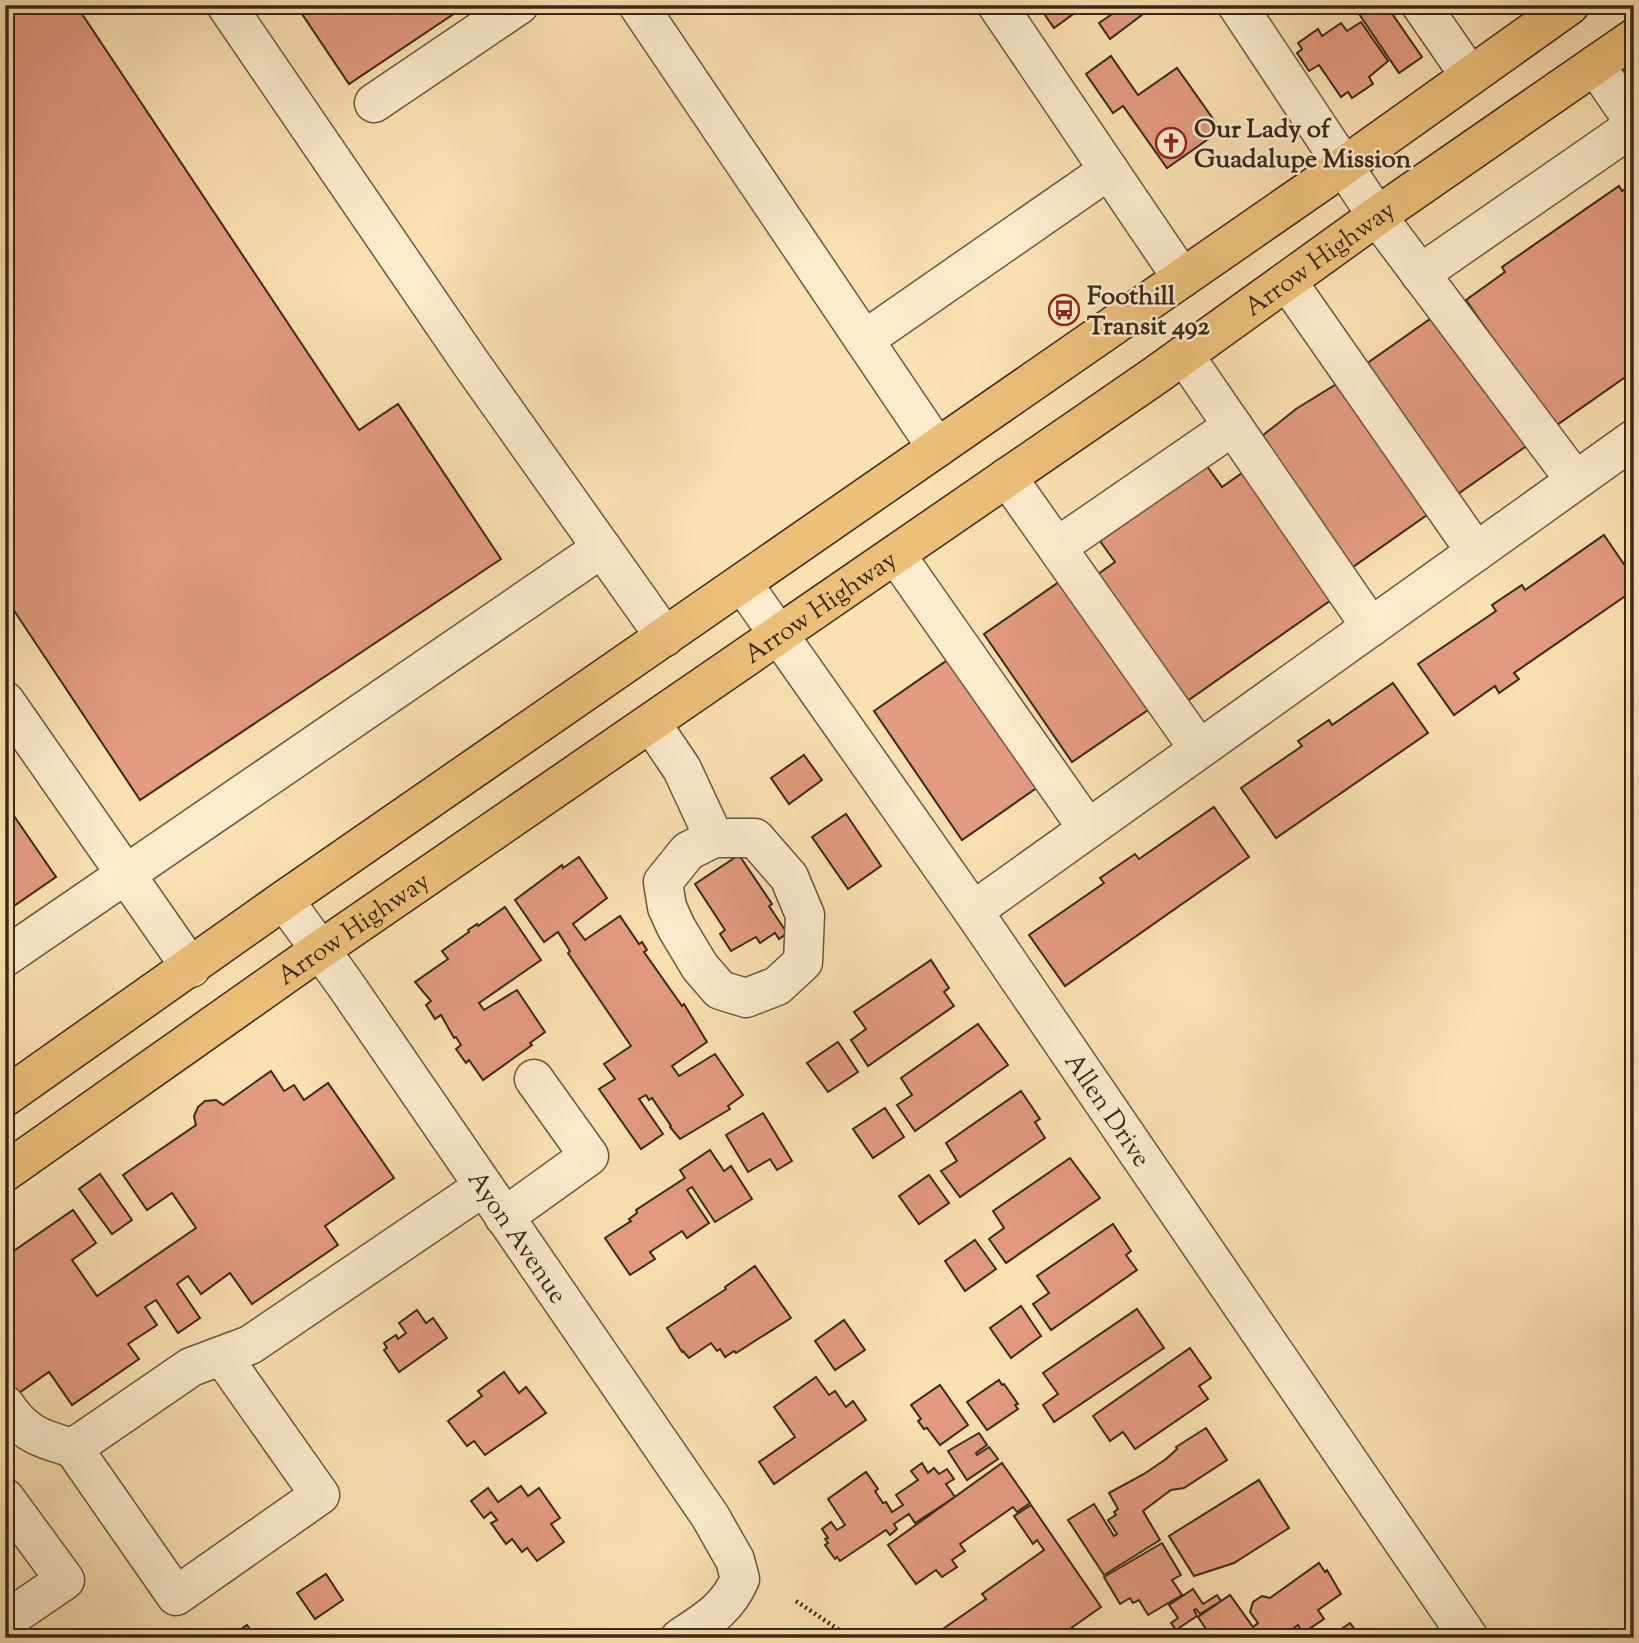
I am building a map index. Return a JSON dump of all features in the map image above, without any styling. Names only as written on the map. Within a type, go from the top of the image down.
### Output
[{"type":"main road","points":[[5,1097],[284,900],[1344,166],[1570,5]]},
{"type":"main road","name":"Arrow Highway","points":[[5,1172],[320,950],[1184,355],[1377,216],[1634,38]]},
{"type":"street","points":[[226,5],[470,362],[665,637]]},
{"type":"street","points":[[374,103],[519,5]]},
{"type":"street","points":[[638,5],[937,448]]},
{"type":"street","points":[[997,5],[1182,278]]},
{"type":"street","points":[[1237,5],[1377,216],[1575,480]]},
{"type":"street","points":[[1421,5],[1470,76]]},
{"type":"street","points":[[1420,274],[1634,124],[1595,65]]},
{"type":"street","points":[[864,340],[1109,170]]},
{"type":"street","points":[[1287,281],[1476,552]]},
{"type":"street","points":[[1184,355],[1371,627]]},
{"type":"street","points":[[1057,547],[1233,426]]},
{"type":"street","points":[[973,911],[1634,439]]},
{"type":"street","points":[[1007,477],[1199,749]]},
{"type":"street","points":[[5,957],[601,548]]},
{"type":"street","points":[[896,555],[1088,829]]},
{"type":"street","name":"Allen Drive","points":[[743,584],[973,911],[1469,1638]]},
{"type":"street","points":[[5,701],[19,749],[124,875],[191,968]]},
{"type":"street","points":[[651,723],[682,769],[714,838]]},
{"type":"street","name":"Ayon Avenue","points":[[284,900],[710,1516],[734,1560],[740,1579],[732,1598],[707,1620],[680,1638]]},
{"type":"street","points":[[73,1448],[191,1367],[250,1345],[494,1202],[589,1156],[534,1079]]},
{"type":"street","points":[[5,1405],[14,1419],[40,1439],[73,1448],[176,1595],[320,1495],[222,1356]]},
{"type":"street","points":[[5,1498],[65,1580],[5,1621]]},
{"type":"path","points":[[796,1601],[851,1638]]},
{"type":"building","points":[[5,5],[76,5],[359,430],[398,404],[501,559],[140,800],[5,597]]},
{"type":"building","points":[[296,5],[467,5],[349,84]]},
{"type":"building","points":[[1038,5],[1071,5],[1076,12],[1054,28]]},
{"type":"building","points":[[1115,5],[1155,5],[1110,39],[1099,23],[1118,10]]},
{"type":"building","points":[[1353,5],[1386,5],[1422,57],[1399,73]]},
{"type":"building","points":[[1459,5],[1477,5],[1465,14]]},
{"type":"building","points":[[1361,22],[1388,61],[1369,77],[1373,84],[1352,98],[1348,92],[1341,97],[1319,65],[1309,71],[1297,53],[1302,49],[1298,43],[1318,29],[1322,36],[1341,23],[1347,31]]},
{"type":"building","points":[[1111,56],[1138,95],[1177,68],[1221,130],[1167,168],[1123,106],[1113,113],[1086,74]]},
{"type":"building","points":[[1634,183],[1634,371],[1554,427],[1466,300],[1505,272],[1502,267],[1619,186],[1622,191]]},
{"type":"building","points":[[1440,312],[1528,445],[1452,498],[1359,369]]},
{"type":"building","points":[[1338,383],[1427,515],[1350,569],[1257,440],[1296,409]]},
{"type":"building","points":[[1207,466],[1222,487],[1245,471],[1334,598],[1183,704],[1094,577],[1115,562],[1100,541]]},
{"type":"building","points":[[1604,535],[1634,579],[1634,590],[1514,673],[1519,679],[1499,693],[1495,686],[1454,715],[1418,664],[1496,611],[1492,605],[1522,585],[1525,590]]},
{"type":"building","points":[[1059,582],[1148,710],[1072,762],[984,634]]},
{"type":"building","points":[[949,659],[1038,787],[962,840],[874,711]]},
{"type":"building","points":[[1393,683],[1428,733],[1276,838],[1241,788],[1302,746],[1298,741],[1329,720],[1332,725]]},
{"type":"building","points":[[804,755],[822,780],[789,804],[771,778]]},
{"type":"building","points":[[5,803],[56,877],[5,912]]},
{"type":"building","points":[[1214,807],[1249,857],[1065,986],[1029,935],[1104,883],[1100,878],[1135,854],[1139,859]]},
{"type":"building","points":[[846,814],[881,866],[848,889],[812,837]]},
{"type":"building","points":[[739,855],[772,904],[769,906],[787,933],[779,939],[775,933],[760,943],[756,937],[731,951],[720,934],[725,930],[695,884]]},
{"type":"building","points":[[579,857],[607,898],[573,924],[585,940],[620,916],[639,944],[642,942],[647,950],[644,952],[682,1006],[684,1004],[707,1042],[672,1066],[679,1076],[715,1054],[743,1095],[728,1106],[730,1109],[680,1139],[652,1098],[649,1100],[646,1095],[639,1099],[663,1134],[641,1149],[599,1089],[615,1079],[604,1064],[631,1046],[568,953],[570,951],[558,932],[544,942],[515,900],[562,865],[563,868]]},
{"type":"building","points":[[505,907],[541,960],[479,1003],[484,1010],[517,990],[545,1032],[530,1043],[532,1045],[483,1080],[469,1060],[466,1063],[456,1049],[461,1045],[441,1015],[435,1019],[426,1005],[431,1001],[415,982],[448,959],[442,951],[469,932],[468,930]]},
{"type":"building","points":[[931,960],[949,988],[944,992],[954,1006],[868,1066],[851,1040],[866,1029],[854,1012]]},
{"type":"building","points":[[978,1024],[1008,1065],[915,1131],[897,1105],[912,1095],[901,1078]]},
{"type":"building","points":[[838,1042],[858,1072],[828,1092],[807,1063]]},
{"type":"building","points":[[271,1071],[284,1091],[294,1085],[304,1100],[328,1083],[394,1178],[325,1226],[338,1245],[252,1304],[230,1273],[201,1294],[188,1276],[177,1284],[200,1318],[178,1333],[156,1300],[145,1307],[157,1325],[128,1344],[139,1359],[72,1405],[49,1372],[16,1395],[5,1380],[5,1257],[73,1210],[96,1243],[72,1260],[97,1296],[196,1228],[172,1193],[147,1210],[123,1175],[196,1125],[194,1116],[205,1101],[216,1100],[223,1105]]},
{"type":"building","points":[[1021,1091],[1040,1119],[1035,1122],[1045,1138],[960,1197],[941,1171],[957,1161],[946,1143]]},
{"type":"building","points":[[885,1108],[904,1137],[873,1158],[853,1129]]},
{"type":"building","points":[[763,1113],[792,1161],[777,1170],[770,1159],[748,1172],[726,1135]]},
{"type":"building","points":[[710,1150],[724,1171],[731,1166],[752,1199],[715,1222],[692,1187],[687,1190],[709,1223],[687,1238],[682,1231],[650,1252],[655,1259],[630,1275],[605,1238],[631,1221],[629,1219],[637,1213],[636,1210],[685,1178],[680,1170]]},
{"type":"building","points":[[1070,1158],[1100,1198],[1006,1263],[989,1239],[1004,1228],[993,1211]]},
{"type":"building","points":[[100,1174],[132,1220],[112,1234],[79,1189]]},
{"type":"building","points":[[929,1175],[949,1203],[919,1224],[899,1196]]},
{"type":"building","points":[[1113,1224],[1131,1251],[1126,1255],[1137,1270],[1051,1330],[1033,1304],[1049,1293],[1037,1276]]},
{"type":"building","points":[[975,1240],[996,1269],[965,1291],[945,1261]]},
{"type":"building","points":[[755,1266],[791,1318],[736,1353],[734,1351],[725,1357],[720,1349],[717,1351],[711,1343],[689,1358],[667,1328]]},
{"type":"building","points":[[1021,1306],[1041,1336],[1011,1358],[990,1328]]},
{"type":"building","points":[[1137,1309],[1164,1348],[1054,1422],[1043,1405],[1058,1394],[1043,1373]]},
{"type":"building","points":[[417,1310],[426,1323],[433,1318],[447,1338],[399,1372],[384,1350],[387,1348],[384,1343],[396,1335],[398,1339],[406,1333],[399,1323]]},
{"type":"building","points":[[844,1320],[865,1350],[835,1370],[815,1341]]},
{"type":"building","points":[[1190,1348],[1211,1378],[1199,1386],[1208,1399],[1135,1449],[1123,1432],[1110,1441],[1093,1416]]},
{"type":"building","points":[[504,1372],[519,1393],[526,1387],[546,1413],[485,1455],[474,1441],[467,1446],[448,1421],[482,1396],[478,1391]]},
{"type":"building","points":[[816,1377],[829,1395],[835,1391],[846,1407],[853,1401],[866,1420],[774,1484],[759,1462],[795,1437],[774,1407]]},
{"type":"building","points":[[999,1380],[1018,1404],[1015,1405],[1018,1409],[987,1430],[967,1402]]},
{"type":"building","points":[[940,1385],[968,1425],[940,1445],[918,1421],[921,1419],[911,1405]]},
{"type":"building","points":[[1206,1428],[1227,1460],[1184,1488],[1171,1490],[1143,1511],[1160,1540],[1104,1575],[1068,1520],[1094,1504],[1114,1536],[1117,1534],[1108,1520],[1116,1515],[1114,1512],[1118,1509],[1109,1493],[1144,1474],[1166,1459],[1176,1447]]},
{"type":"building","points":[[979,1433],[987,1445],[976,1453],[977,1455],[989,1447],[998,1459],[967,1480],[948,1451]]},
{"type":"building","points":[[922,1463],[928,1473],[934,1468],[939,1474],[947,1469],[954,1479],[946,1484],[955,1497],[915,1523],[909,1514],[894,1524],[897,1529],[890,1535],[886,1530],[840,1561],[837,1557],[835,1559],[825,1545],[828,1543],[825,1539],[828,1538],[822,1529],[831,1522],[837,1530],[845,1525],[828,1499],[866,1472],[878,1489],[875,1491],[892,1512],[903,1505],[896,1495],[918,1480],[911,1471]]},
{"type":"building","points":[[1002,1463],[1030,1503],[1017,1512],[1013,1507],[960,1544],[965,1551],[952,1560],[957,1567],[942,1577],[936,1570],[916,1584],[888,1545]]},
{"type":"building","points":[[1259,1480],[1289,1528],[1234,1563],[1194,1576],[1169,1536]]},
{"type":"building","points":[[521,1486],[528,1496],[539,1488],[560,1518],[551,1524],[564,1542],[537,1561],[527,1548],[522,1552],[512,1539],[506,1544],[491,1523],[497,1520],[491,1512],[484,1518],[471,1501],[488,1488],[498,1502]]},
{"type":"building","points":[[1031,1505],[1101,1607],[1057,1638],[940,1638],[937,1633],[986,1599],[982,1594],[1044,1550],[1037,1540],[1033,1544],[1014,1516]]},
{"type":"building","points":[[1162,1543],[1181,1575],[1172,1580],[1182,1595],[1148,1615],[1139,1600],[1133,1603],[1130,1598],[1120,1604],[1104,1577]]},
{"type":"building","points":[[1319,1563],[1325,1572],[1327,1570],[1341,1594],[1318,1610],[1324,1619],[1303,1633],[1298,1625],[1293,1629],[1297,1638],[1212,1638],[1198,1617],[1230,1595],[1253,1627],[1258,1623],[1250,1612],[1253,1602],[1262,1596],[1270,1598]]},
{"type":"building","points":[[326,1574],[343,1600],[315,1619],[297,1593]]},
{"type":"building","points":[[1193,1589],[1203,1604],[1217,1595],[1221,1601],[1200,1614],[1194,1610],[1197,1616],[1176,1630],[1171,1623],[1178,1618],[1169,1605]]},
{"type":"building","points":[[1350,1623],[1360,1636],[1366,1631],[1371,1638],[1328,1638]]},
{"type":"building","points":[[247,1625],[256,1638],[228,1638]]},
{"type":"place","name":"Our Lady of Guadalupe Mission","points":[[1171,143]]},
{"type":"place","name":"Foothill Transit 492","points":[[1064,310]]}]
